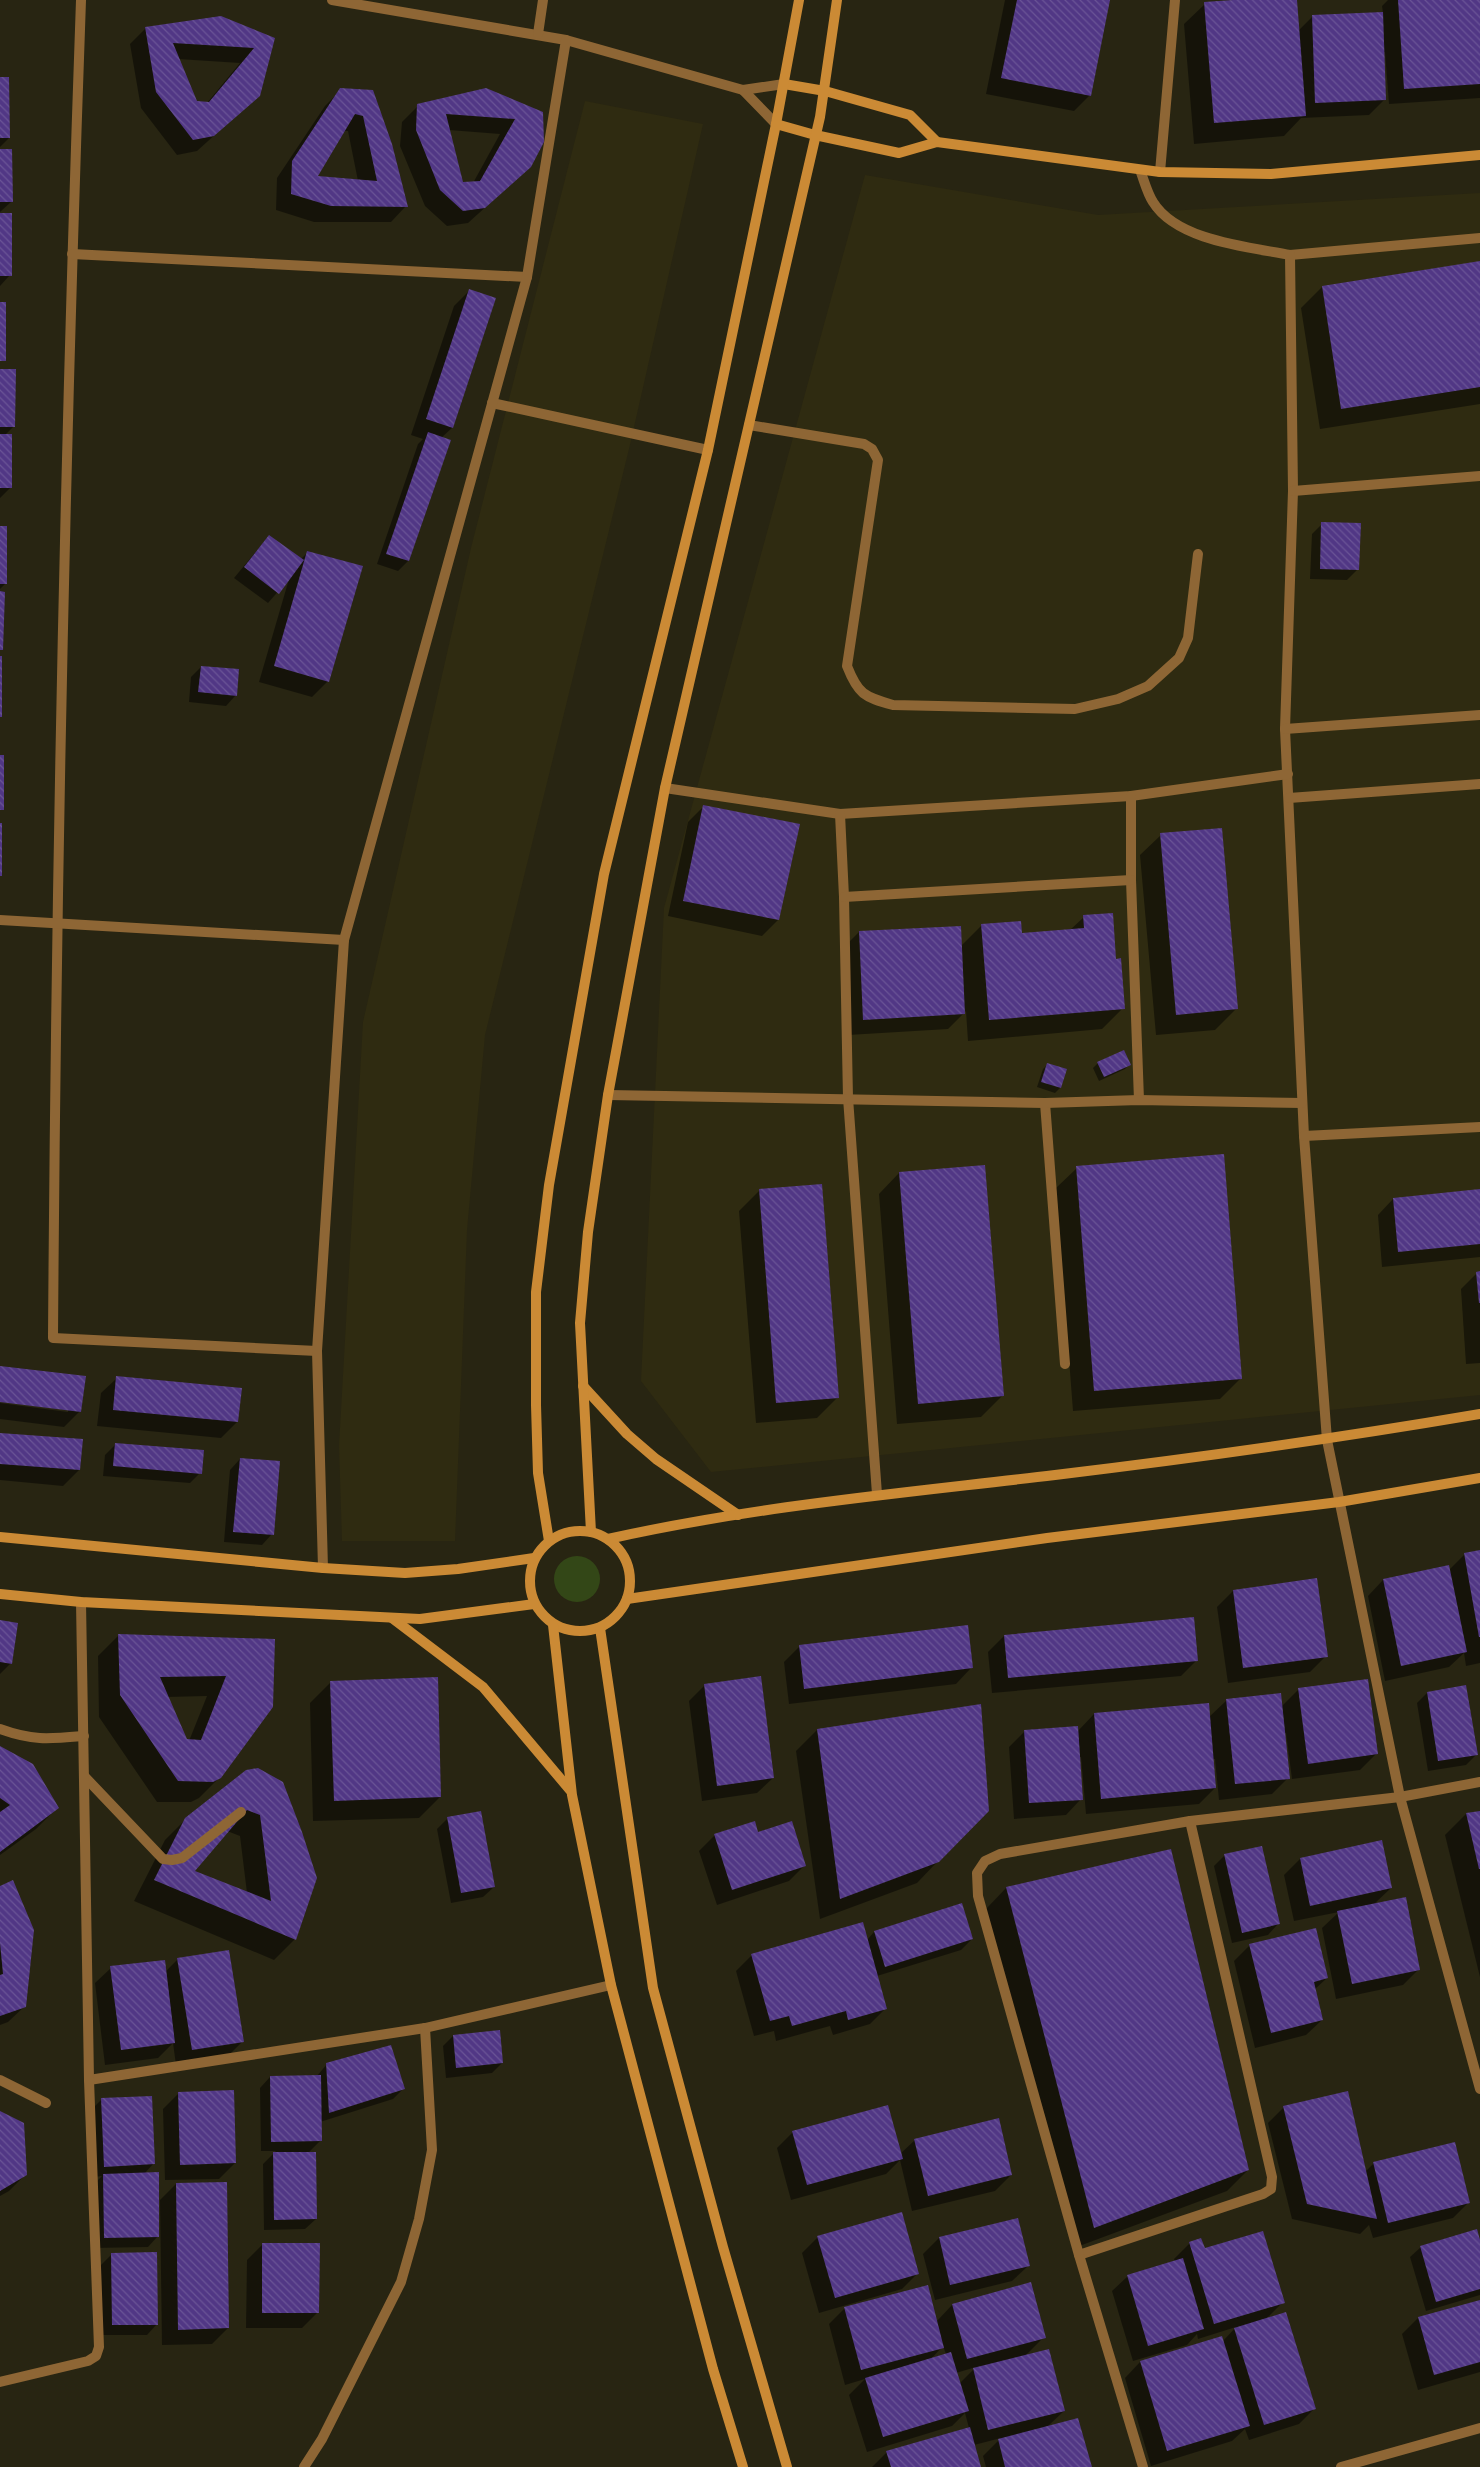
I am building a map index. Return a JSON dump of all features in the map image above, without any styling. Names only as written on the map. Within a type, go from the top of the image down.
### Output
[{"type":"main road","points":[[549,1541],[538,1473],[536,1292],[549,1185],[604,874],[708,450],[776,124],[799,0]]},
{"type":"main road","points":[[591,1532],[580,1324],[588,1232],[608,1095],[666,788],[825,91],[837,0]]},
{"type":"main road","points":[[784,84],[825,91],[910,115],[937,142]]},
{"type":"main road","points":[[776,124],[815,136],[899,153],[937,142],[1160,172],[1271,174],[1480,155]]},
{"type":"main road","points":[[583,1386],[627,1434],[656,1459],[738,1515]]},
{"type":"main road","points":[[608,1539],[674,1524],[878,1494],[1055,1475],[1327,1440],[1480,1414]]},
{"type":"main road","points":[[627,1599],[1047,1538],[1339,1502],[1480,1478]]},
{"type":"main road","points":[[569,1532],[591,1532],[608,1539],[624,1555],[630,1577],[627,1599],[617,1616],[600,1628],[583,1631],[566,1630],[553,1625],[542,1616],[534,1604],[528,1581],[534,1558],[549,1541],[569,1532]]},
{"type":"main road","points":[[0,1538],[322,1568],[405,1573],[458,1570],[534,1558]]},
{"type":"main road","points":[[0,1594],[81,1602],[392,1618],[436,1618],[534,1604]]},
{"type":"main road","points":[[392,1618],[482,1687],[571,1791]]},
{"type":"main road","points":[[553,1625],[571,1791],[611,1985],[713,2369],[743,2467]]},
{"type":"main road","points":[[600,1628],[653,1988],[723,2247],[787,2467]]},
{"type":"street","points":[[81,0],[72,254],[56,923],[53,1338],[317,1350]]},
{"type":"street","points":[[332,0],[566,40],[743,90],[784,84]]},
{"type":"street","points":[[538,34],[543,0]]},
{"type":"street","points":[[1160,172],[1175,0]]},
{"type":"street","points":[[322,1568],[317,1350],[344,940],[527,277],[566,40]]},
{"type":"street","points":[[743,90],[776,124]]},
{"type":"street","points":[[1140,170],[1153,203],[1172,221],[1210,240],[1290,255],[1480,238]]},
{"type":"street","points":[[72,254],[527,277]]},
{"type":"street","points":[[1290,255],[1293,491],[1285,729],[1290,798],[1302,1103],[1327,1440],[1400,1797],[1480,2089]]},
{"type":"street","points":[[492,403],[708,450]]},
{"type":"street","points":[[749,425],[864,444],[872,449],[878,460],[847,666],[855,686],[868,698],[893,705],[1075,708],[1118,699],[1148,686],[1179,658],[1188,638],[1198,554]]},
{"type":"street","points":[[1293,491],[1480,476]]},
{"type":"street","points":[[1285,729],[1480,716]]},
{"type":"street","points":[[666,788],[840,814],[1131,796],[1288,774]]},
{"type":"street","points":[[1290,798],[1480,784]]},
{"type":"street","points":[[1131,796],[1131,880],[1139,1100]]},
{"type":"street","points":[[840,814],[844,897],[848,1098],[878,1494]]},
{"type":"street","points":[[844,897],[1131,880]]},
{"type":"street","points":[[0,920],[344,940]]},
{"type":"street","points":[[608,1095],[1045,1103],[1139,1100],[1302,1103]]},
{"type":"street","points":[[1045,1103],[1066,1364]]},
{"type":"street","points":[[1304,1136],[1480,1127]]},
{"type":"street","points":[[0,2382],[88,2361],[96,2356],[99,2347],[89,2080],[81,1602]]},
{"type":"street","points":[[0,1729],[22,1737],[42,1740],[84,1736]]},
{"type":"street","points":[[84,1776],[163,1859],[182,1858],[240,1812]]},
{"type":"street","points":[[1143,2467],[1079,2255],[978,1896],[977,1872],[986,1861],[1000,1854],[1190,1821],[1400,1797],[1480,1782]]},
{"type":"street","points":[[1079,2255],[1263,2194],[1271,2189],[1272,2178],[1190,1821]]},
{"type":"street","points":[[89,2080],[425,2028],[611,1985]]},
{"type":"street","points":[[304,2467],[322,2439],[401,2282],[419,2219],[432,2150],[425,2028]]},
{"type":"street","points":[[0,2080],[46,2103]]},
{"type":"street","points":[[1341,2467],[1480,2428]]},
{"type":"shaded area","points":[[585,101],[703,124],[629,449],[485,1035],[467,1230],[455,1541],[342,1541],[339,1446],[363,1022],[471,548]]},
{"type":"shaded area","points":[[865,175],[1098,215],[1480,193],[1480,1395],[711,1472],[641,1381],[664,908]]},
{"type":"green space","points":[[582,1556],[586,1557],[596,1566],[599,1570],[599,1588],[590,1598],[582,1602],[572,1602],[564,1598],[555,1588],[554,1574],[558,1566],[568,1557]]},
{"type":"building","points":[[1017,0],[1110,0],[1091,96],[1001,78]]},
{"type":"building","points":[[1297,0],[1306,116],[1214,123],[1204,2]]},
{"type":"building","points":[[1398,0],[1480,0],[1480,84],[1404,89]]},
{"type":"building","points":[[1383,12],[1386,100],[1315,103],[1312,15]]},
{"type":"building","points":[[221,16],[275,38],[260,96],[214,136],[193,140],[156,92],[145,27]],"holes":[[[173,43],[254,48],[209,102],[197,101]]]},
{"type":"building","points":[[0,77],[9,77],[10,138],[0,138]]},
{"type":"building","points":[[340,88],[373,90],[392,144],[408,207],[331,206],[291,194],[292,161]],"holes":[[[355,114],[363,116],[377,181],[318,176]]]},
{"type":"building","points":[[486,88],[543,112],[544,142],[531,167],[485,208],[463,211],[440,190],[416,130],[417,104]],"holes":[[[446,114],[515,119],[480,181],[463,182]]]},
{"type":"building","points":[[0,149],[12,149],[13,202],[0,202]]},
{"type":"building","points":[[0,213],[12,213],[12,276],[0,276]]},
{"type":"building","points":[[1480,261],[1480,387],[1341,409],[1322,286]]},
{"type":"building","points":[[469,289],[496,298],[453,428],[426,419]]},
{"type":"building","points":[[0,302],[6,302],[6,361],[0,361]]},
{"type":"building","points":[[0,369],[16,369],[15,427],[0,427]]},
{"type":"building","points":[[428,432],[451,440],[409,561],[386,554]]},
{"type":"building","points":[[0,434],[12,434],[12,488],[0,488]]},
{"type":"building","points":[[1321,522],[1361,523],[1359,570],[1320,569]]},
{"type":"building","points":[[0,526],[7,526],[7,584],[0,584]]},
{"type":"building","points":[[269,535],[304,560],[279,594],[244,567]]},
{"type":"building","points":[[307,551],[363,566],[329,682],[274,666]]},
{"type":"building","points":[[0,591],[5,592],[3,650],[0,650]]},
{"type":"building","points":[[0,656],[2,656],[2,717],[0,717]]},
{"type":"building","points":[[201,666],[239,669],[237,696],[198,692]]},
{"type":"building","points":[[0,755],[4,755],[4,810],[0,810]]},
{"type":"building","points":[[703,805],[800,824],[779,920],[683,901]]},
{"type":"building","points":[[0,823],[2,823],[2,876],[0,876]]},
{"type":"building","points":[[1222,828],[1238,1009],[1176,1015],[1160,833]]},
{"type":"building","points":[[1113,913],[1116,959],[1121,958],[1125,1009],[989,1020],[981,924],[1021,921],[1022,933],[1084,928],[1083,915]]},
{"type":"building","points":[[961,926],[965,1014],[863,1020],[859,931]]},
{"type":"building","points":[[1124,1050],[1131,1065],[1104,1077],[1097,1062]]},
{"type":"building","points":[[1047,1063],[1067,1069],[1061,1088],[1041,1082]]},
{"type":"building","points":[[1224,1154],[1242,1379],[1094,1391],[1076,1166]]},
{"type":"building","points":[[985,1165],[1004,1396],[918,1404],[899,1172]]},
{"type":"building","points":[[822,1184],[839,1398],[776,1403],[759,1189]]},
{"type":"building","points":[[1480,1189],[1480,1244],[1398,1252],[1393,1198]]},
{"type":"building","points":[[1480,1271],[1480,1303],[1479,1303],[1476,1272]]},
{"type":"building","points":[[0,1366],[86,1376],[81,1412],[0,1402]]},
{"type":"building","points":[[116,1376],[242,1388],[238,1422],[113,1410]]},
{"type":"building","points":[[0,1433],[83,1439],[80,1470],[0,1464]]},
{"type":"building","points":[[115,1443],[204,1450],[202,1474],[113,1466]]},
{"type":"building","points":[[240,1458],[280,1461],[274,1535],[233,1532]]},
{"type":"building","points":[[1480,1550],[1480,1637],[1479,1637],[1464,1553]]},
{"type":"building","points":[[1449,1565],[1467,1652],[1401,1666],[1383,1579]]},
{"type":"building","points":[[1317,1578],[1328,1657],[1243,1668],[1233,1590]]},
{"type":"building","points":[[1194,1617],[1198,1661],[1008,1678],[1004,1635]]},
{"type":"building","points":[[0,1620],[18,1623],[12,1664],[0,1662]]},
{"type":"building","points":[[968,1625],[973,1668],[804,1689],[799,1645]]},
{"type":"building","points":[[118,1634],[275,1639],[273,1707],[221,1778],[213,1782],[178,1781],[120,1695]],"holes":[[[226,1676],[201,1740],[187,1739],[160,1677]]]},
{"type":"building","points":[[761,1676],[774,1778],[717,1786],[704,1684]]},
{"type":"building","points":[[438,1677],[441,1797],[334,1801],[330,1681]]},
{"type":"building","points":[[1368,1679],[1378,1754],[1308,1764],[1298,1688]]},
{"type":"building","points":[[1466,1685],[1478,1755],[1438,1761],[1427,1692]]},
{"type":"building","points":[[1281,1693],[1290,1779],[1235,1784],[1226,1699]]},
{"type":"building","points":[[1209,1703],[1216,1788],[1101,1799],[1094,1713]]},
{"type":"building","points":[[981,1704],[989,1811],[939,1862],[840,1899],[817,1729]]},
{"type":"building","points":[[1078,1726],[1083,1800],[1029,1803],[1024,1730]]},
{"type":"building","points":[[0,1746],[33,1764],[59,1808],[0,1852],[0,1812],[10,1805],[0,1798]]},
{"type":"building","points":[[258,1768],[283,1782],[317,1878],[296,1940],[154,1880],[185,1818],[246,1770]],"holes":[[[247,1810],[260,1815],[271,1901],[195,1871]]]},
{"type":"building","points":[[481,1811],[495,1887],[461,1893],[447,1817]]},
{"type":"building","points":[[1480,1811],[1480,1869],[1479,1869],[1466,1813]]},
{"type":"building","points":[[755,1821],[758,1832],[792,1821],[806,1866],[732,1890],[714,1834]]},
{"type":"building","points":[[1382,1840],[1392,1888],[1310,1906],[1300,1858]]},
{"type":"building","points":[[1262,1846],[1280,1924],[1242,1933],[1224,1854]]},
{"type":"building","points":[[1171,1849],[1249,2170],[1094,2228],[1006,1887]]},
{"type":"building","points":[[13,1880],[34,1930],[26,2007],[0,2016],[0,1975],[3,1974],[0,1943],[0,1886]]},
{"type":"building","points":[[1406,1897],[1420,1970],[1352,1984],[1337,1911]]},
{"type":"building","points":[[962,1903],[973,1939],[885,1967],[874,1931]]},
{"type":"building","points":[[863,1922],[887,2009],[848,2020],[846,2011],[792,2026],[789,2016],[770,2021],[751,1954]]},
{"type":"building","points":[[1316,1928],[1328,1978],[1314,1982],[1323,2020],[1271,2033],[1249,1944]]},
{"type":"building","points":[[229,1950],[244,2042],[192,2050],[177,1958]]},
{"type":"building","points":[[165,1960],[175,2043],[121,2050],[110,1966]]},
{"type":"building","points":[[500,2030],[503,2063],[456,2068],[453,2035]]},
{"type":"building","points":[[391,2045],[405,2089],[329,2113],[326,2063]]},
{"type":"building","points":[[321,2075],[322,2141],[271,2142],[270,2076]]},
{"type":"building","points":[[234,2090],[236,2163],[180,2165],[178,2092]]},
{"type":"building","points":[[1348,2091],[1377,2219],[1307,2204],[1283,2106]]},
{"type":"building","points":[[152,2096],[155,2164],[104,2167],[101,2098]]},
{"type":"building","points":[[888,2105],[903,2159],[807,2185],[792,2131]]},
{"type":"building","points":[[0,2111],[24,2123],[27,2175],[0,2191]]},
{"type":"building","points":[[999,2118],[1012,2175],[928,2196],[914,2139]]},
{"type":"building","points":[[1455,2142],[1470,2203],[1388,2223],[1373,2162]]},
{"type":"building","points":[[273,2152],[316,2152],[317,2219],[274,2220]]},
{"type":"building","points":[[159,2172],[159,2237],[104,2238],[103,2174]]},
{"type":"building","points":[[227,2182],[229,2328],[178,2330],[176,2183]]},
{"type":"building","points":[[902,2212],[919,2274],[835,2298],[817,2236]]},
{"type":"building","points":[[1018,2218],[1030,2266],[950,2285],[939,2237]]},
{"type":"building","points":[[1477,2229],[1480,2240],[1480,2289],[1436,2302],[1420,2246]]},
{"type":"building","points":[[1263,2231],[1285,2303],[1214,2324],[1189,2242],[1201,2238],[1205,2248]]},
{"type":"building","points":[[262,2243],[320,2243],[319,2313],[262,2313]]},
{"type":"building","points":[[157,2252],[158,2325],[112,2325],[111,2253]]},
{"type":"building","points":[[1183,2258],[1204,2329],[1148,2346],[1127,2275]]},
{"type":"building","points":[[1031,2282],[1046,2338],[967,2359],[952,2304]]},
{"type":"building","points":[[928,2285],[944,2348],[861,2370],[844,2307]]},
{"type":"building","points":[[1480,2300],[1480,2362],[1434,2375],[1418,2317]]},
{"type":"building","points":[[1286,2312],[1316,2409],[1264,2425],[1234,2328]]},
{"type":"building","points":[[1222,2336],[1250,2426],[1167,2451],[1140,2361]]},
{"type":"building","points":[[1049,2349],[1065,2411],[988,2430],[973,2368]]},
{"type":"building","points":[[951,2352],[969,2411],[883,2437],[865,2378]]},
{"type":"building","points":[[1078,2418],[1092,2467],[1005,2467],[998,2439]]},
{"type":"building","points":[[970,2427],[981,2467],[891,2467],[886,2451]]}]
